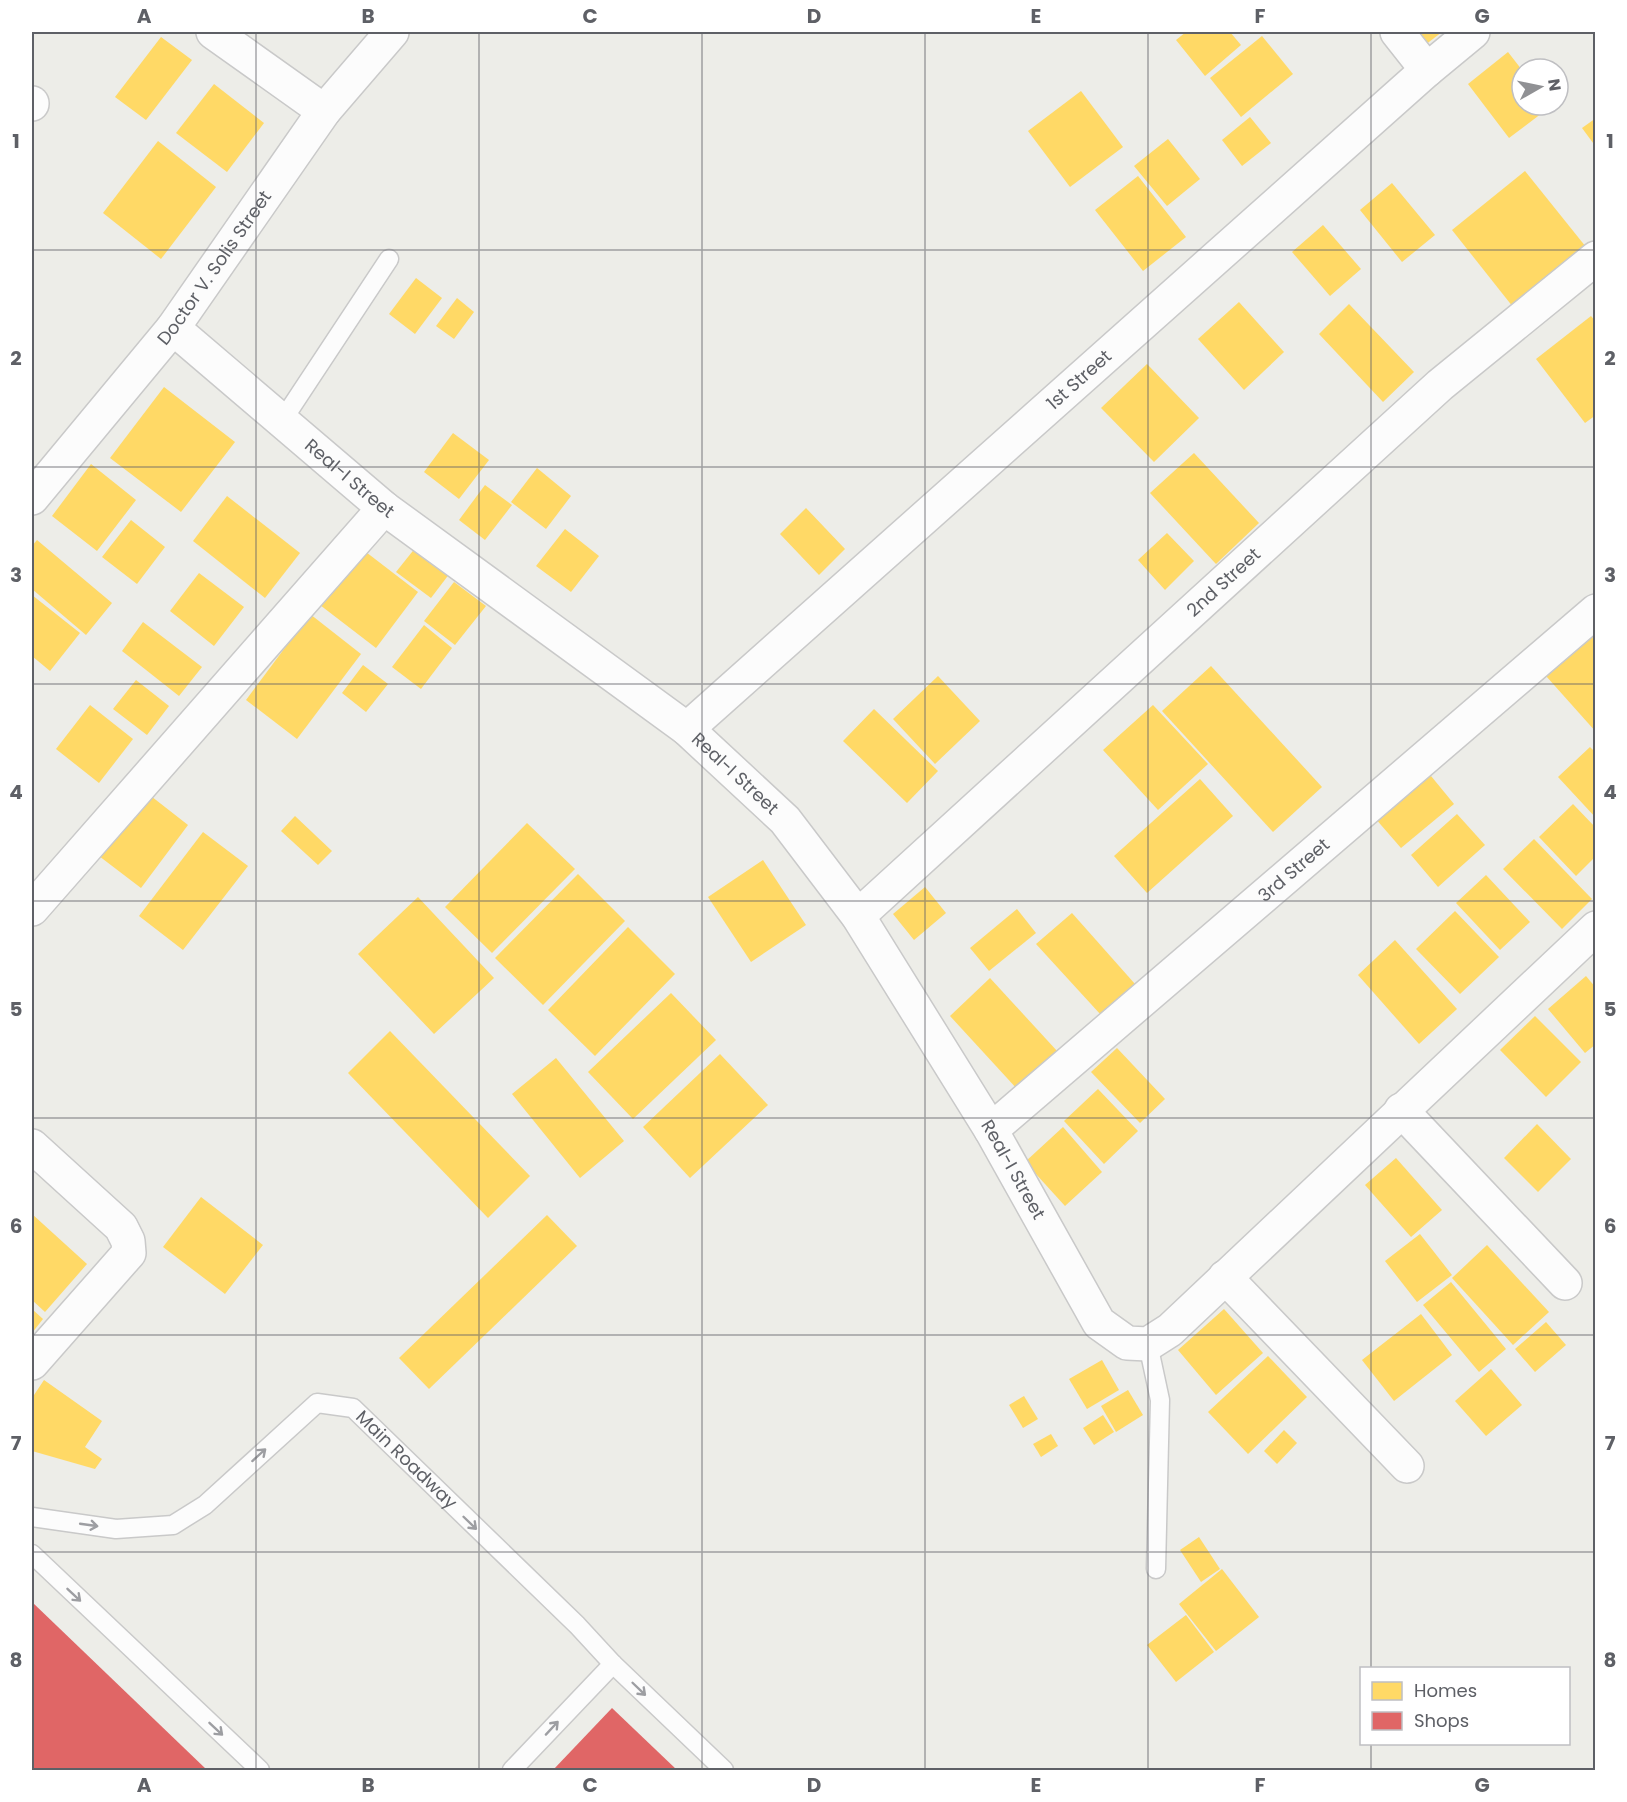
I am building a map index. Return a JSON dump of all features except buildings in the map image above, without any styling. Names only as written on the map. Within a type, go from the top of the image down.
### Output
[{"type":"street","points":[[213,32],[324,111]]},
{"type":"street","name":"Doctor V. Solis Street","points":[[32,498],[173,328],[324,111],[392,32]]},
{"type":"street","points":[[1397,32],[1427,70]]},
{"type":"street","name":"1st Street","points":[[687,729],[1427,70],[1473,32]]},
{"type":"street","name":"2nd Street","points":[[858,916],[1440,385],[1596,258]]},
{"type":"street","name":"Real-I Street","points":[[173,328],[384,508],[687,729],[785,820],[858,916],[991,1130],[1100,1323],[1127,1343],[1148,1344]]},
{"type":"street","points":[[32,909],[384,508]]},
{"type":"street","name":"3rd Street","points":[[991,1130],[1596,611]]},
{"type":"street","points":[[1148,1344],[1170,1330],[1596,928]]},
{"type":"street","points":[[1401,1110],[1565,1283]]},
{"type":"street","points":[[32,1146],[121,1227],[128,1241],[129,1253],[32,1363]]},
{"type":"street","points":[[1225,1277],[1407,1466]]},
{"type":"lane","points":[[282,421],[389,259]]},
{"type":"lane","points":[[1148,1344],[1160,1400],[1156,1569]]},
{"type":"lane","name":"Main Roadway","points":[[32,1517],[117,1529],[173,1525],[205,1504],[317,1403],[353,1408],[724,1770]]},
{"type":"lane","points":[[32,1554],[260,1770]]},
{"type":"lane","points":[[512,1770],[613,1664]]}]
